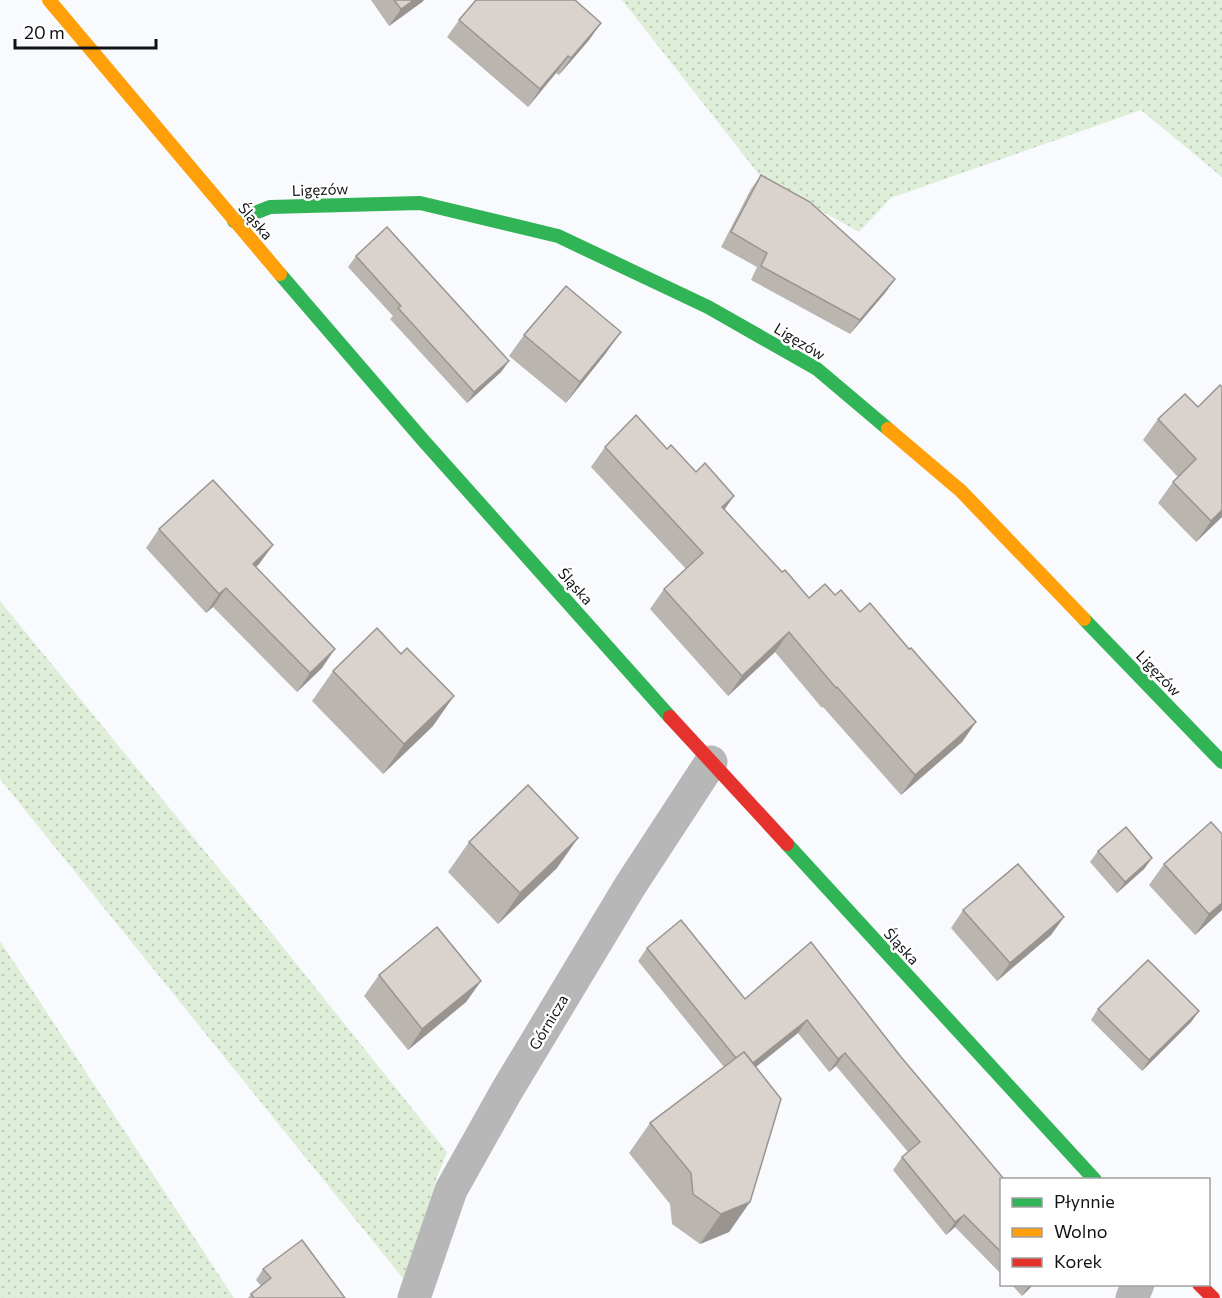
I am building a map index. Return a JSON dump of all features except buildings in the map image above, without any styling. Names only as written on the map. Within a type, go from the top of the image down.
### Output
[{"type":"main road","name":"Śląska","points":[[49,0],[234,221],[422,439],[711,762],[1094,1178]]},
{"type":"main road","name":"Ligęzów","points":[[234,221],[270,207],[420,203],[558,236],[708,307],[817,369],[961,491],[1222,762]]},
{"type":"main road","points":[[1200,1286],[1213,1298]]},
{"type":"street","name":"Górnicza","points":[[414,1298],[456,1180],[630,886],[711,762]]},
{"type":"green space","points":[[622,0],[1222,0],[1222,177],[1141,110],[891,198],[859,232],[761,177]]},
{"type":"green space","points":[[0,601],[266,926],[447,1152],[436,1180],[406,1282],[0,779]]},
{"type":"green space","points":[[0,941],[234,1298],[0,1298]]},
{"type":"traffic: fast","points":[[234,221],[270,207],[420,203],[558,236],[708,307],[817,369],[888,429]]},
{"type":"traffic: fast","points":[[280,274],[422,439],[670,717]]},
{"type":"traffic: fast","points":[[1084,619],[1222,762]]},
{"type":"traffic: fast","points":[[787,844],[1093,1178]]},
{"type":"traffic: slow","points":[[49,0],[280,274]]},
{"type":"traffic: slow","points":[[888,429],[961,491],[1084,619]]},
{"type":"traffic: jam","points":[[670,717],[787,844]]},
{"type":"traffic: jam","points":[[1201,1286],[1213,1298]]}]
